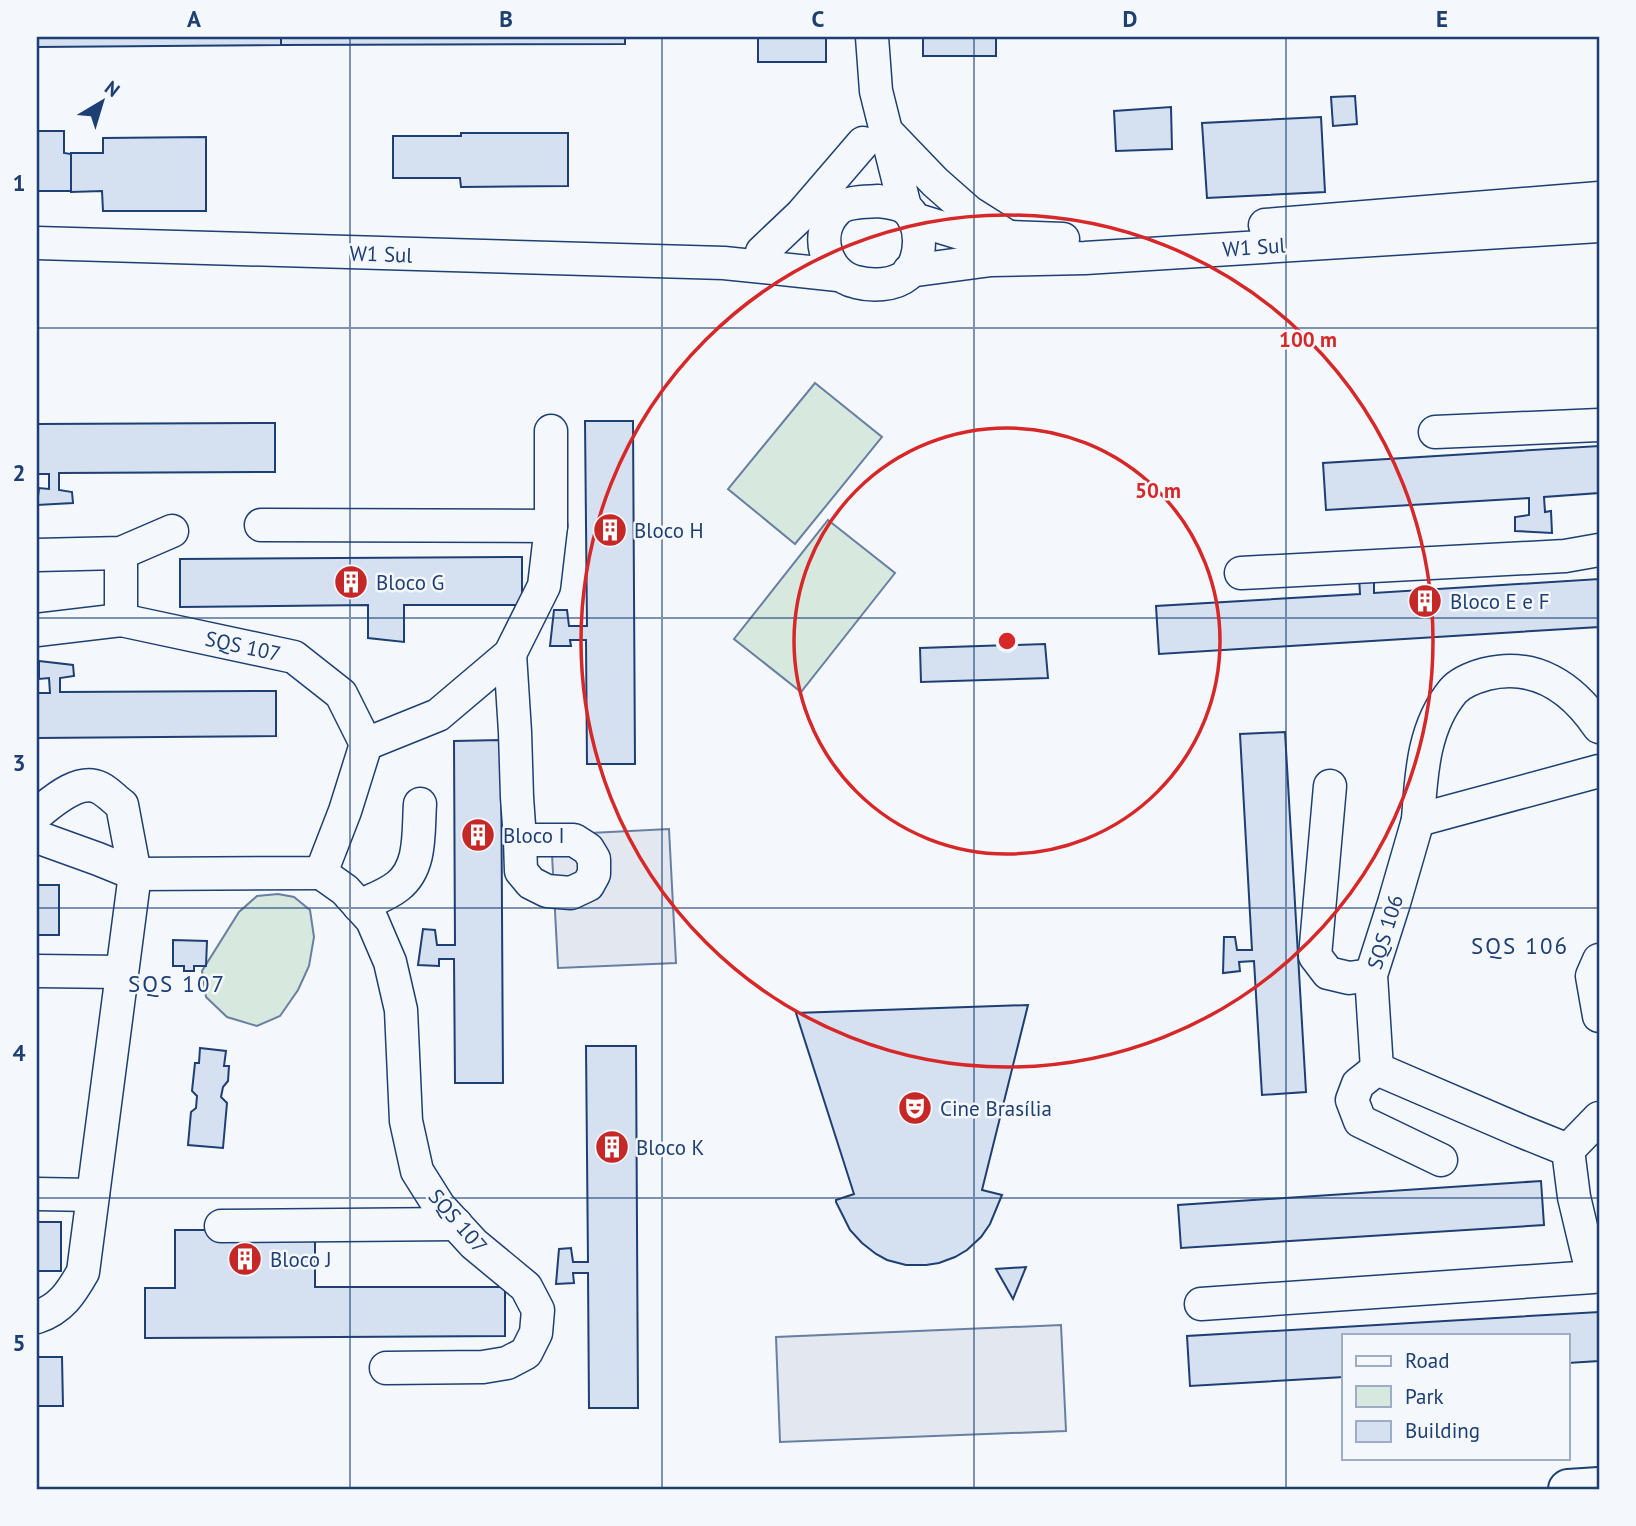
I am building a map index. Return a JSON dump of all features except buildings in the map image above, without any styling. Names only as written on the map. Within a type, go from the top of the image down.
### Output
[{"type":"main road","points":[[1568,1489],[1599,1487]]},
{"type":"street","points":[[872,37],[876,90],[874,137],[825,233],[825,248],[829,263],[838,275],[852,282],[880,285],[907,275],[915,262],[919,233],[874,137]]},
{"type":"street","points":[[874,137],[935,182],[969,212],[1009,237]]},
{"type":"street","points":[[762,253],[874,137]]},
{"type":"street","name":"W1 Sul","points":[[909,213],[963,234],[987,239],[1009,237],[1082,240],[1599,198]]},
{"type":"street","points":[[834,214],[862,202],[878,201],[909,213]]},
{"type":"street","name":"W1 Sul","points":[[724,263],[762,253],[834,214]]},
{"type":"street","name":"W1 Sul","points":[[909,271],[991,260],[1084,258],[1599,226]]},
{"type":"street","name":"W1 Sul","points":[[37,243],[724,263],[838,275]]},
{"type":"street","points":[[1435,432],[1599,425]]},
{"type":"street","points":[[37,837],[135,874],[321,873],[345,811],[366,744],[438,715],[510,654],[544,586],[551,526],[551,431]]},
{"type":"street","points":[[261,525],[551,526]]},
{"type":"street","points":[[37,555],[121,553],[172,531]]},
{"type":"street","points":[[1241,573],[1565,556],[1599,550]]},
{"type":"street","points":[[121,553],[121,620]]},
{"type":"street","name":"SQS 107","points":[[37,630],[121,620],[294,657],[341,694],[366,744]]},
{"type":"street","points":[[510,654],[520,840]]},
{"type":"street","name":"SQS 106","points":[[1377,1069],[1371,975],[1418,820],[1422,769],[1429,737],[1454,690],[1476,677],[1503,670],[1530,672],[1554,681],[1576,698],[1599,727]]},
{"type":"street","points":[[1418,820],[1599,771]]},
{"type":"street","points":[[37,814],[77,786],[98,787],[122,805],[135,874],[83,1272],[71,1294],[50,1313],[37,1317]]},
{"type":"street","points":[[1330,786],[1315,956],[1328,973],[1349,978],[1371,975]]},
{"type":"street","points":[[359,906],[397,887],[408,877],[415,862],[418,845],[419,804]]},
{"type":"street","name":"SQS 107","points":[[321,873],[345,890],[372,920],[390,962],[401,1010],[406,1121],[417,1171],[439,1206],[474,1244],[526,1287],[538,1310],[536,1333],[526,1353],[507,1363],[483,1367],[386,1368]]},
{"type":"street","points":[[1599,960],[1592,976],[1599,1016]]},
{"type":"street","points":[[37,971],[121,972]]},
{"type":"street","points":[[1441,1160],[1360,1121],[1352,1100],[1358,1084],[1377,1069],[1568,1150]]},
{"type":"street","points":[[1568,1150],[1599,1118]]},
{"type":"street","points":[[1201,1304],[1596,1276],[1574,1197],[1568,1150]]},
{"type":"street","points":[[37,1194],[93,1195]]},
{"type":"street","points":[[222,1226],[456,1224]]},
{"type":"green space","points":[[815,383],[882,437],[795,544],[728,489]]},
{"type":"green space","points":[[828,520],[895,573],[801,692],[734,639]]},
{"type":"green space","points":[[278,894],[294,897],[310,910],[314,937],[309,966],[298,990],[280,1016],[257,1026],[227,1017],[206,997],[202,971],[239,912],[257,896]]},
{"type":"shaded area","points":[[669,829],[676,963],[558,968],[551,835]]},
{"type":"shaded area","points":[[1061,1325],[1066,1431],[780,1442],[776,1337]]},
{"type":"place","name":"Bloco H","points":[[610,530]]},
{"type":"place","name":"Bloco G","points":[[351,582]]},
{"type":"place","name":"Bloco E e F","points":[[1425,601]]},
{"type":"place","name":"Bloco I","points":[[478,835]]},
{"type":"place","name":"Cine Brasília","points":[[915,1108]]},
{"type":"place","name":"Bloco K","points":[[612,1147]]},
{"type":"place","name":"Bloco J","points":[[245,1259]]},
{"type":"district","name":"SQS 106","points":[[1520,945]]},
{"type":"district","name":"SQS 107","points":[[177,983]]}]
